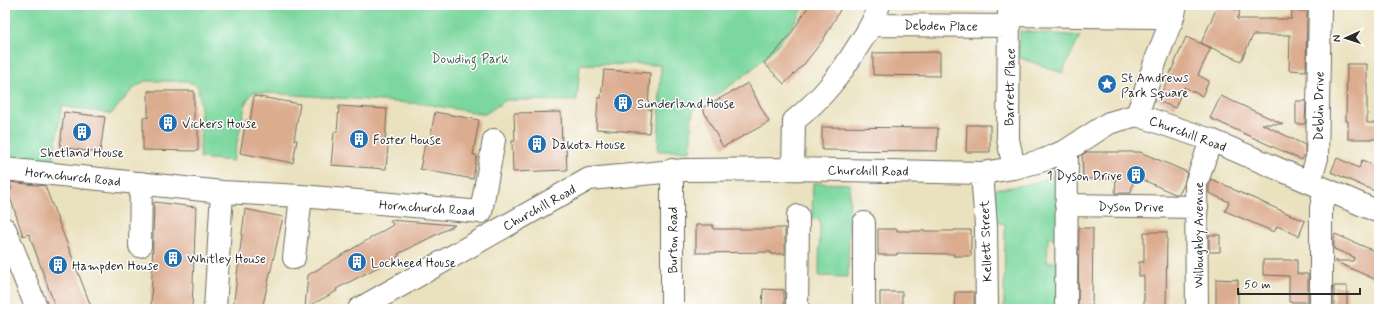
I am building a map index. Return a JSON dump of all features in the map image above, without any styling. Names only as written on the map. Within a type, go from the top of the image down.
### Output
[{"type":"street","name":"Deblin Drive","points":[[1320,5],[1317,158],[1318,186],[1321,208],[1321,309]]},
{"type":"street","name":"Debden Place","points":[[876,15],[1157,17],[1174,13]]},
{"type":"street","points":[[1137,115],[1174,13]]},
{"type":"street","points":[[793,169],[794,121],[814,104],[835,82],[876,15]]},
{"type":"street","name":"Barrett Place","points":[[1010,15],[1008,139],[1014,168]]},
{"type":"street","name":"Churchill Road","points":[[359,309],[589,179],[672,170],[793,169],[982,173],[1014,168],[1044,160],[1067,150],[1109,123],[1137,115],[1211,140],[1379,212]]},
{"type":"street","name":"Hornchurch Road","points":[[5,169],[222,192],[302,196],[481,212],[494,140]]},
{"type":"street","name":"Willoughby Avenue","points":[[1197,309],[1196,184],[1211,140]]},
{"type":"street","points":[[1066,309],[1067,150]]},
{"type":"street","name":"Burton Road","points":[[672,170],[672,309]]},
{"type":"street","name":"Kellett Street","points":[[982,173],[986,226],[987,309]]},
{"type":"street","points":[[140,246],[142,183]]},
{"type":"street","points":[[215,309],[222,192]]},
{"type":"street","points":[[294,258],[302,196]]},
{"type":"street","name":"Dyson Drive","points":[[1066,205],[1196,207]]},
{"type":"street","points":[[797,309],[798,216]]},
{"type":"street","points":[[864,223],[864,309]]},
{"type":"street","points":[[5,229],[37,309]]},
{"type":"green space","name":"Dowding Park","points":[[5,5],[805,5],[783,38],[757,65],[727,88],[694,108],[692,116],[690,151],[658,151],[661,65],[580,64],[577,101],[506,100],[485,114],[425,104],[253,92],[246,102],[233,161],[200,158],[201,107],[198,86],[187,81],[145,81],[133,89],[111,114],[62,106],[53,161],[5,157]]},
{"type":"green space","points":[[1020,31],[1080,36],[1062,73],[1018,57]]},
{"type":"green space","points":[[1052,176],[1057,178],[1060,238],[1048,238],[1047,262],[1059,262],[1059,309],[1004,309],[1005,224],[992,221],[991,190],[1030,184]]},
{"type":"green space","points":[[813,183],[850,184],[848,277],[819,276],[820,219],[812,219]]},
{"type":"building","points":[[809,5],[830,5],[840,10],[823,40],[805,63],[784,84],[764,63],[791,34]]},
{"type":"building","points":[[1218,5],[1225,5],[1240,12],[1237,19],[1291,19],[1292,11],[1307,11],[1306,71],[1289,70],[1290,35],[1253,35],[1241,61],[1201,43]]},
{"type":"building","points":[[1186,37],[1211,48],[1198,75],[1209,81],[1202,96],[1184,87],[1175,108],[1158,101]]},
{"type":"building","points":[[940,52],[940,76],[873,75],[873,53]]},
{"type":"building","points":[[1347,64],[1367,64],[1367,123],[1379,123],[1379,139],[1348,139],[1348,121],[1346,121]]},
{"type":"building","name":"Sunderland House","points":[[604,70],[650,73],[648,109],[651,109],[649,133],[596,129],[598,98],[601,98]]},
{"type":"building","points":[[748,83],[769,122],[723,147],[702,108]]},
{"type":"building","name":"Vickers House","points":[[148,91],[194,91],[194,129],[198,129],[198,151],[143,150],[143,117],[148,118]]},
{"type":"building","points":[[254,96],[300,104],[294,140],[297,140],[293,163],[240,153],[246,120],[250,121]]},
{"type":"building","points":[[1221,96],[1283,124],[1262,124],[1305,145],[1305,154],[1302,160],[1210,118]]},
{"type":"building","points":[[1296,101],[1306,101],[1305,124],[1296,124]]},
{"type":"building","name":"Foster House","points":[[339,106],[387,109],[385,146],[388,146],[386,169],[331,165],[334,132],[337,132]]},
{"type":"building","name":"Shetland House","points":[[64,112],[105,117],[100,153],[60,147]]},
{"type":"building","points":[[435,112],[479,120],[473,155],[477,155],[473,179],[420,169],[426,138],[430,139]]},
{"type":"building","name":"Dakota House","points":[[561,112],[562,147],[566,147],[567,170],[513,172],[512,141],[515,141],[514,113]]},
{"type":"building","points":[[967,125],[990,125],[990,152],[966,152]]},
{"type":"building","points":[[822,127],[938,128],[937,151],[822,150]]},
{"type":"building","name":"1 Dyson Drive","points":[[1087,152],[1140,152],[1187,172],[1184,185],[1179,194],[1175,194],[1134,176],[1131,193],[1115,193],[1116,179],[1083,179],[1082,155]]},
{"type":"building","points":[[1337,158],[1359,168],[1362,160],[1379,168],[1379,193],[1331,172]]},
{"type":"building","points":[[1211,179],[1305,221],[1299,236],[1277,226],[1274,232],[1225,211],[1229,202],[1209,193]]},
{"type":"building","name":"Hampden House","points":[[9,182],[45,186],[92,309],[56,309],[29,234],[23,236],[8,191],[12,189]]},
{"type":"building","name":"Whitley House","points":[[154,202],[196,207],[192,309],[151,309]]},
{"type":"building","points":[[245,209],[283,217],[262,309],[233,309]]},
{"type":"building","name":"Lockheed House","points":[[390,220],[455,225],[398,254],[399,256],[336,289],[337,291],[305,308],[308,275],[393,225]]},
{"type":"building","points":[[696,225],[713,225],[713,229],[785,228],[785,254],[771,254],[771,252],[696,253]]},
{"type":"building","points":[[1079,228],[1093,228],[1092,309],[1078,309]]},
{"type":"building","points":[[878,229],[897,229],[897,231],[971,230],[971,256],[953,256],[954,254],[897,253],[897,255],[878,255]]},
{"type":"building","points":[[1144,232],[1167,232],[1166,306],[1144,306],[1144,276],[1139,276],[1139,262],[1144,262]]},
{"type":"building","points":[[1335,234],[1379,253],[1379,281],[1334,261],[1353,261],[1354,257],[1334,249]]},
{"type":"building","points":[[1209,235],[1220,235],[1220,252],[1209,252]]},
{"type":"building","points":[[1263,260],[1297,260],[1297,274],[1308,274],[1308,302],[1289,302],[1289,276],[1263,275]]},
{"type":"building","points":[[1216,279],[1238,280],[1238,309],[1216,309]]},
{"type":"building","points":[[1334,286],[1347,286],[1347,309],[1334,309]]},
{"type":"building","points":[[763,289],[784,290],[784,309],[762,309]]},
{"type":"building","points":[[880,292],[902,292],[902,309],[880,309]]},
{"type":"building","points":[[955,292],[974,292],[974,309],[954,309]]},
{"type":"place","name":"St Andrews Park Square","points":[[1107,84]]},
{"type":"place","name":"Sunderland House","points":[[623,103]]},
{"type":"place","name":"Vickers House","points":[[168,123]]},
{"type":"place","name":"Shetland House","points":[[82,132]]},
{"type":"place","name":"Foster House","points":[[359,139]]},
{"type":"place","name":"Dakota House","points":[[537,144]]},
{"type":"place","name":"1 Dyson Drive","points":[[1136,175]]},
{"type":"place","name":"Whitley House","points":[[173,258]]},
{"type":"place","name":"Lockheed House","points":[[357,262]]},
{"type":"place","name":"Hampden House","points":[[58,265]]}]
